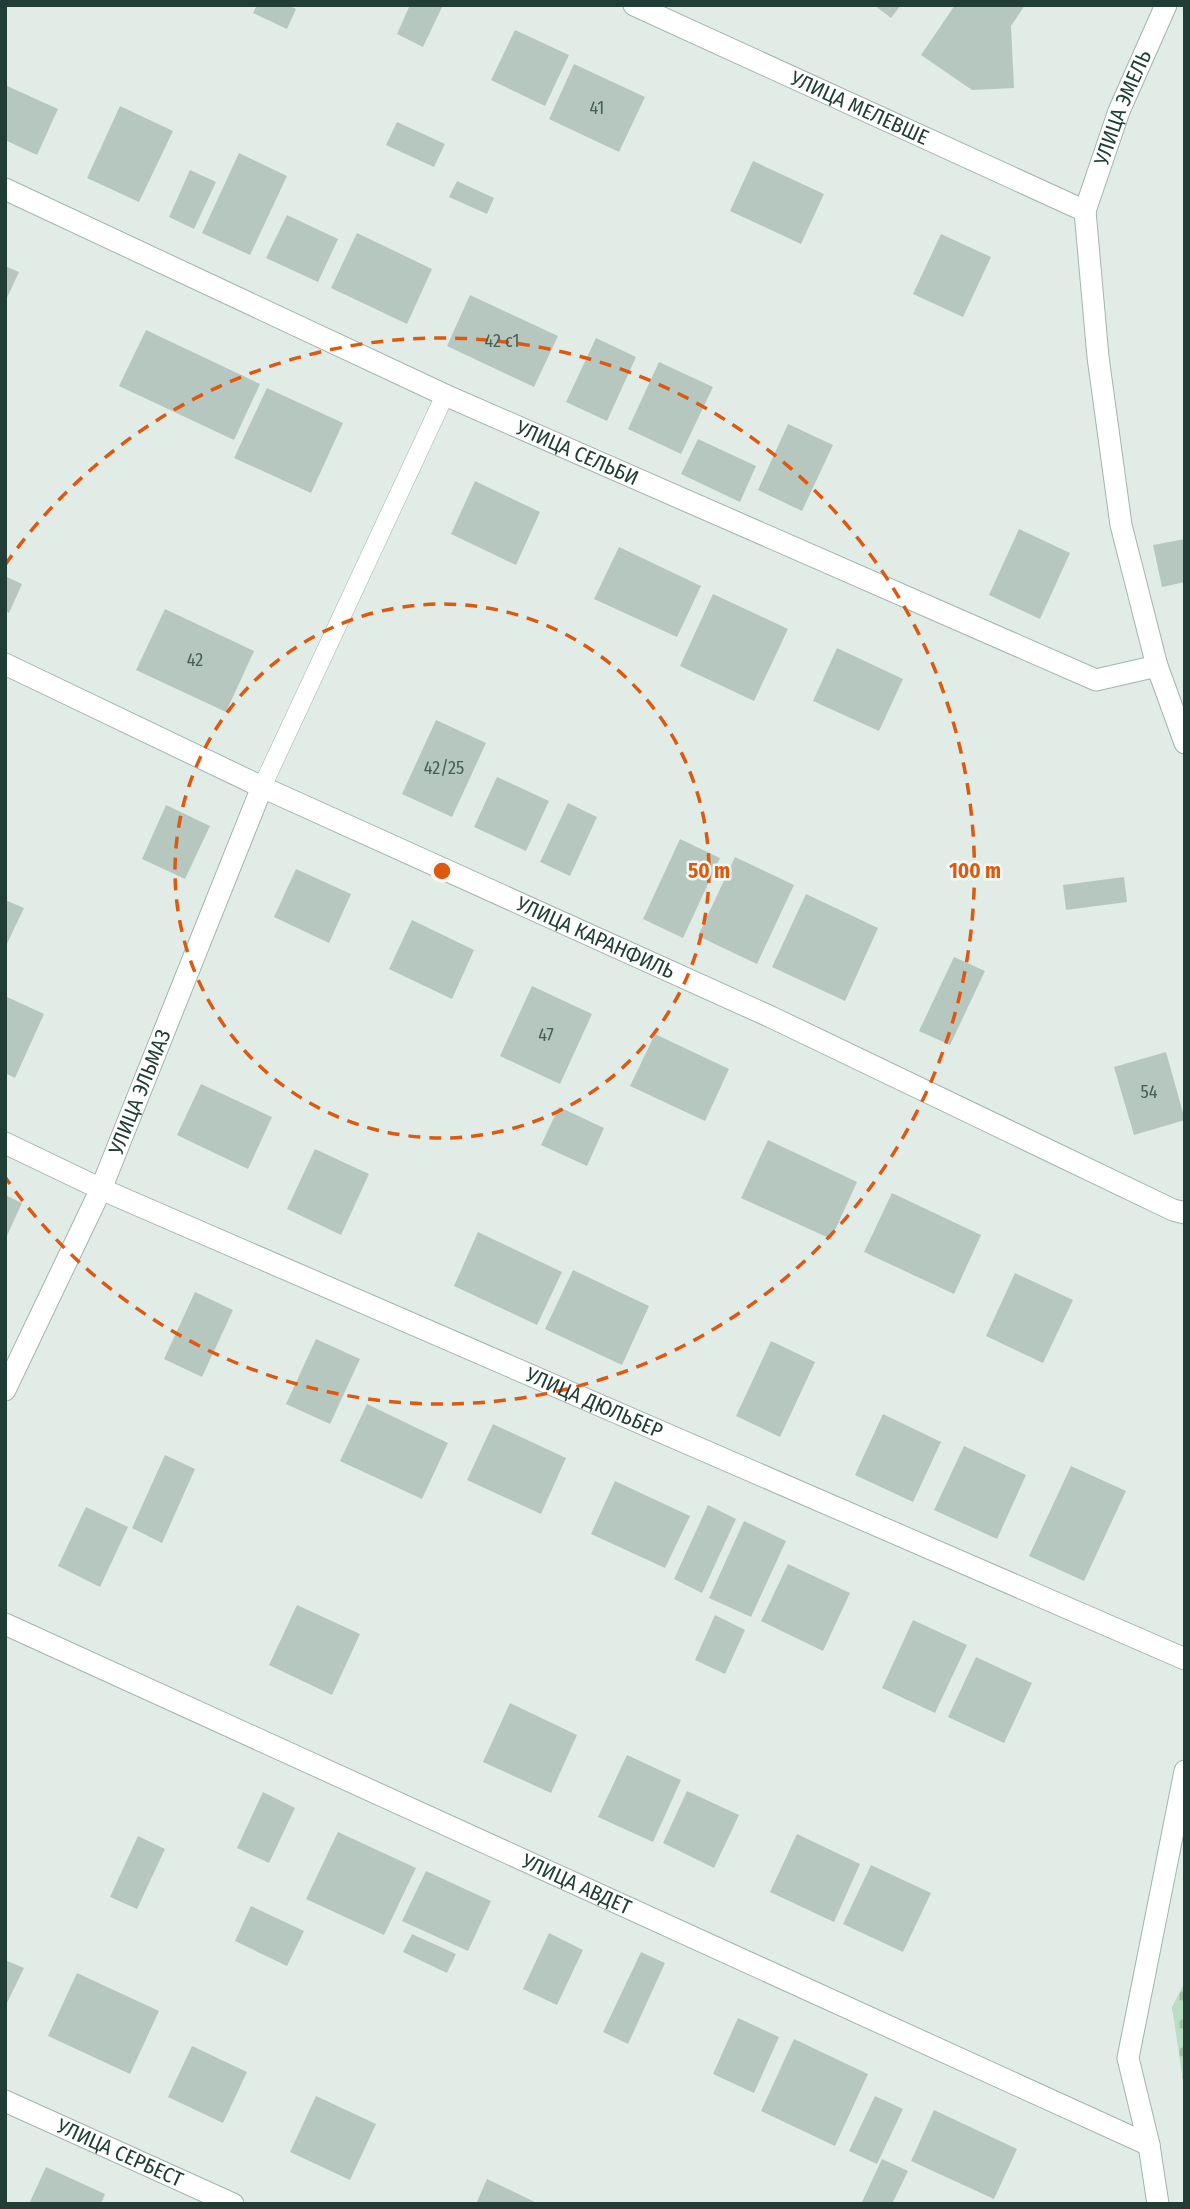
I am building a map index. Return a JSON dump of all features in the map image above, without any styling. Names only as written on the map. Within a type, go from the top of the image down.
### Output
[{"type":"street","name":"УЛИЦА МЕЛЕВШЕ","points":[[634,5],[1085,211]]},
{"type":"street","name":"УЛИЦА ЭМЕЛЬ","points":[[1085,211],[1119,111],[1166,5]]},
{"type":"street","name":"УЛИЦА СЕЛЬБИ","points":[[5,189],[445,395],[1096,680],[1157,666]]},
{"type":"street","points":[[1085,211],[1098,357],[1121,524],[1157,666],[1185,743]]},
{"type":"street","name":"УЛИЦА КАРАНФИЛЬ","points":[[5,664],[262,787],[771,1017],[1173,1210],[1185,1213]]},
{"type":"street","name":"УЛИЦА ЭЛЬМАЗ","points":[[5,1390],[101,1189],[262,787]]},
{"type":"street","name":"УЛИЦА ДЮЛЬБЕР","points":[[5,1143],[101,1189],[1185,1659]]},
{"type":"street","name":"УЛИЦА АВДЕТ","points":[[5,1624],[1149,2145]]},
{"type":"street","points":[[1158,2204],[1149,2145],[1128,2058],[1185,1771]]},
{"type":"street","name":"УЛИЦА СЕРБЕСТ","points":[[5,2101],[233,2204]]},
{"type":"lane","points":[[262,787],[445,395]]},
{"type":"green space","points":[[1185,1982],[1185,2094],[1172,2007]]},
{"type":"building","points":[[257,5],[288,5],[296,9],[287,29],[253,13]]},
{"type":"building","points":[[410,5],[443,5],[423,47],[397,34]]},
{"type":"building","points":[[874,5],[901,5],[891,18]]},
{"type":"building","points":[[955,5],[1025,5],[1011,26],[1014,88],[972,90],[921,55]]},
{"type":"building","points":[[515,30],[569,55],[545,106],[491,80]]},
{"type":"building","points":[[574,64],[645,97],[619,152],[549,119]]},
{"type":"building","points":[[5,85],[58,109],[37,155],[5,140]]},
{"type":"building","points":[[120,106],[173,131],[139,202],[87,178]]},
{"type":"building","points":[[397,122],[445,144],[434,167],[386,145]]},
{"type":"building","points":[[239,153],[287,176],[250,255],[202,233]]},
{"type":"building","points":[[753,161],[824,194],[801,244],[730,211]]},
{"type":"building","points":[[190,170],[216,182],[194,229],[169,217]]},
{"type":"building","points":[[457,181],[494,198],[487,214],[449,197]]},
{"type":"building","points":[[287,215],[338,239],[318,282],[266,258]]},
{"type":"building","points":[[357,233],[432,269],[407,324],[331,288]]},
{"type":"building","points":[[941,234],[991,257],[963,317],[913,294]]},
{"type":"building","points":[[5,266],[19,272],[5,302]]},
{"type":"building","points":[[470,295],[558,336],[534,387],[447,346]]},
{"type":"building","points":[[146,330],[260,384],[234,440],[119,386]]},
{"type":"building","points":[[596,338],[636,357],[607,421],[566,402]]},
{"type":"building","points":[[659,362],[713,387],[681,454],[628,429]]},
{"type":"building","points":[[267,388],[343,423],[311,493],[234,458]]},
{"type":"building","points":[[788,424],[833,445],[802,511],[758,490]]},
{"type":"building","points":[[698,439],[756,466],[740,502],[681,474]]},
{"type":"building","points":[[475,481],[540,512],[516,565],[451,534]]},
{"type":"building","points":[[1019,529],[1070,553],[1040,619],[989,595]]},
{"type":"building","points":[[1185,539],[1185,582],[1162,587],[1153,545]]},
{"type":"building","points":[[619,547],[701,586],[677,637],[594,599]]},
{"type":"building","points":[[5,576],[22,584],[9,613],[5,611]]},
{"type":"building","points":[[713,594],[788,629],[754,701],[680,666]]},
{"type":"building","points":[[165,609],[254,651],[226,712],[136,670]]},
{"type":"building","points":[[837,648],[903,679],[879,731],[813,701]]},
{"type":"building","points":[[436,720],[486,743],[452,817],[402,794]]},
{"type":"building","points":[[497,777],[549,801],[526,851],[474,827]]},
{"type":"building","points":[[568,803],[597,817],[570,876],[540,862]]},
{"type":"building","points":[[166,805],[210,826],[185,879],[142,859]]},
{"type":"building","points":[[680,839],[720,858],[683,938],[643,919]]},
{"type":"building","points":[[735,857],[794,885],[757,964],[698,936]]},
{"type":"building","points":[[296,869],[351,894],[329,943],[274,917]]},
{"type":"building","points":[[1124,877],[1127,902],[1066,910],[1063,885]]},
{"type":"building","points":[[806,894],[878,928],[845,1001],[772,967]]},
{"type":"building","points":[[5,900],[24,908],[5,948]]},
{"type":"building","points":[[412,920],[474,950],[452,999],[389,969]]},
{"type":"building","points":[[954,957],[985,971],[950,1045],[919,1031]]},
{"type":"building","points":[[532,986],[592,1014],[560,1084],[500,1056]]},
{"type":"building","points":[[5,996],[44,1014],[15,1078],[5,1073]]},
{"type":"building","points":[[655,1034],[729,1069],[705,1121],[630,1086]]},
{"type":"building","points":[[1166,1052],[1185,1120],[1134,1135],[1114,1067]]},
{"type":"building","points":[[201,1084],[272,1117],[248,1169],[177,1135]]},
{"type":"building","points":[[559,1107],[604,1128],[587,1166],[541,1145]]},
{"type":"building","points":[[768,1140],[857,1182],[831,1239],[741,1198]]},
{"type":"building","points":[[315,1149],[369,1174],[341,1235],[287,1209]]},
{"type":"building","points":[[892,1193],[981,1235],[954,1294],[864,1252]]},
{"type":"building","points":[[5,1195],[22,1203],[5,1240]]},
{"type":"building","points":[[478,1232],[562,1272],[537,1325],[454,1286]]},
{"type":"building","points":[[573,1270],[649,1306],[622,1365],[545,1329]]},
{"type":"building","points":[[1015,1273],[1073,1300],[1043,1363],[986,1336]]},
{"type":"building","points":[[195,1292],[233,1310],[202,1377],[164,1359]]},
{"type":"building","points":[[316,1339],[360,1359],[330,1424],[286,1404]]},
{"type":"building","points":[[771,1341],[815,1362],[780,1437],[736,1416]]},
{"type":"building","points":[[367,1404],[448,1443],[422,1499],[340,1461]]},
{"type":"building","points":[[883,1414],[941,1442],[913,1502],[855,1475]]},
{"type":"building","points":[[493,1424],[566,1458],[541,1514],[467,1480]]},
{"type":"building","points":[[964,1446],[1026,1475],[997,1539],[934,1510]]},
{"type":"building","points":[[165,1455],[195,1469],[162,1543],[132,1528]]},
{"type":"building","points":[[1071,1466],[1126,1491],[1084,1581],[1029,1556]]},
{"type":"building","points":[[615,1481],[690,1516],[665,1568],[591,1534]]},
{"type":"building","points":[[708,1505],[736,1519],[702,1593],[674,1579]]},
{"type":"building","points":[[86,1507],[128,1527],[100,1587],[58,1566]]},
{"type":"building","points":[[744,1521],[786,1541],[751,1617],[709,1598]]},
{"type":"building","points":[[788,1564],[850,1593],[823,1651],[761,1621]]},
{"type":"building","points":[[297,1605],[360,1634],[332,1695],[269,1665]]},
{"type":"building","points":[[715,1615],[745,1630],[725,1674],[695,1660]]},
{"type":"building","points":[[913,1620],[967,1645],[935,1713],[882,1688]]},
{"type":"building","points":[[976,1657],[1032,1683],[1004,1743],[948,1717]]},
{"type":"building","points":[[510,1703],[577,1735],[551,1793],[483,1762]]},
{"type":"building","points":[[627,1755],[681,1780],[653,1842],[598,1817]]},
{"type":"building","points":[[687,1791],[739,1815],[714,1868],[663,1843]]},
{"type":"building","points":[[263,1792],[295,1808],[269,1863],[237,1848]]},
{"type":"building","points":[[338,1832],[416,1868],[384,1935],[306,1899]]},
{"type":"building","points":[[797,1834],[860,1864],[834,1922],[770,1892]]},
{"type":"building","points":[[138,1836],[165,1849],[137,1909],[110,1897]]},
{"type":"building","points":[[871,1865],[931,1893],[903,1952],[843,1924]]},
{"type":"building","points":[[426,1871],[491,1901],[468,1951],[402,1921]]},
{"type":"building","points":[[251,1906],[304,1931],[287,1966],[235,1941]]},
{"type":"building","points":[[549,1933],[583,1950],[557,2005],[523,1989]]},
{"type":"building","points":[[412,1934],[456,1954],[447,1973],[403,1952]]},
{"type":"building","points":[[641,1952],[665,1963],[628,2044],[603,2032]]},
{"type":"building","points":[[5,1960],[24,1968],[5,2007]]},
{"type":"building","points":[[77,1973],[159,2011],[130,2074],[48,2036]]},
{"type":"building","points":[[738,2018],[779,2037],[754,2093],[713,2074]]},
{"type":"building","points":[[794,2039],[868,2074],[835,2146],[761,2111]]},
{"type":"building","points":[[192,2046],[247,2072],[223,2123],[168,2097]]},
{"type":"building","points":[[316,2096],[376,2124],[350,2180],[290,2152]]},
{"type":"building","points":[[875,2096],[903,2109],[877,2164],[849,2151]]},
{"type":"building","points":[[934,2110],[1017,2149],[994,2199],[911,2161]]},
{"type":"building","points":[[882,2159],[908,2171],[892,2204],[861,2204]]},
{"type":"building","points":[[46,2167],[105,2194],[101,2204],[29,2204]]},
{"type":"building","points":[[487,2179],[539,2204],[476,2204]]}]
